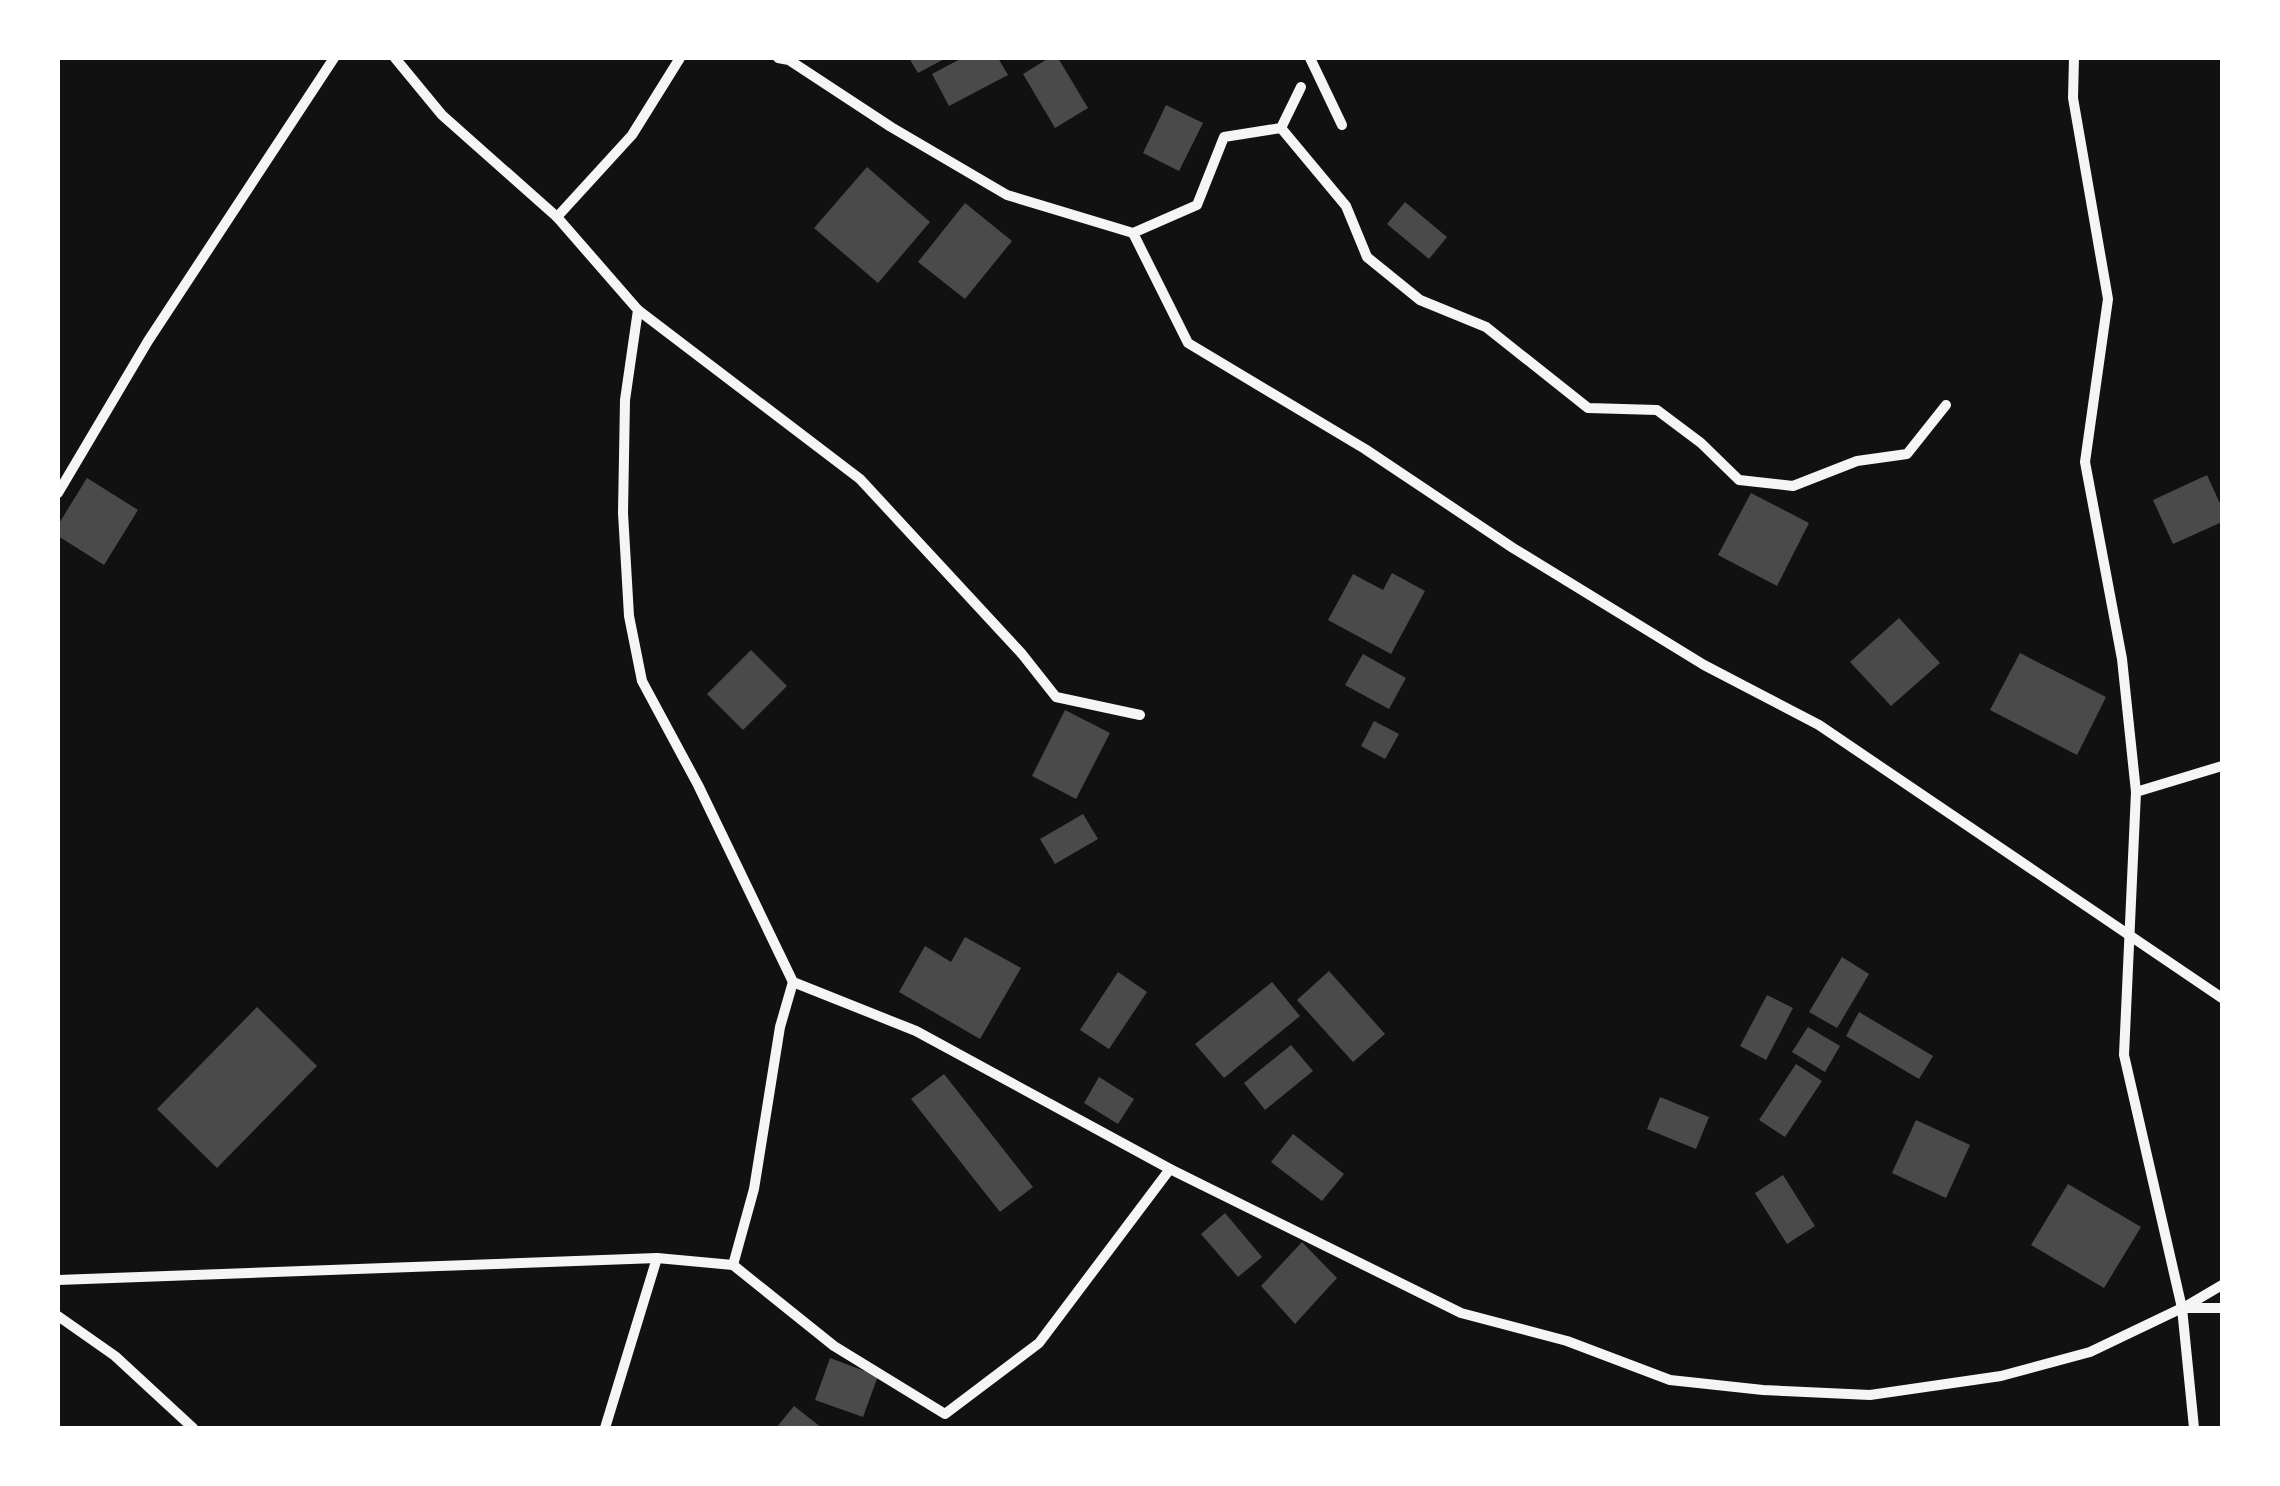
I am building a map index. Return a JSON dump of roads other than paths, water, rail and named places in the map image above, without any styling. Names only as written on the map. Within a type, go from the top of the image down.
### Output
[{"type":"street","points":[[58,492],[148,341],[334,58]]},
{"type":"street","points":[[395,58],[442,115],[558,216],[638,310],[860,479],[1022,654],[1056,697],[1140,715]]},
{"type":"street","points":[[558,216],[632,135],[680,58]]},
{"type":"street","points":[[778,58],[789,60],[1007,195],[1133,233],[1197,205],[1224,137],[1281,128]]},
{"type":"street","points":[[1310,58],[1342,124]]},
{"type":"street","points":[[2074,58],[2073,98],[2108,299],[2085,462],[2122,659],[2136,792],[2124,1055],[2182,1308],[2194,1428]]},
{"type":"street","points":[[1281,128],[1302,86]]},
{"type":"street","points":[[1281,128],[1346,206],[1367,257],[1420,300],[1486,327],[1588,408],[1657,410],[1739,480],[1792,486],[1857,461],[1907,454],[1946,404]]},
{"type":"street","points":[[1133,233],[1188,344],[1365,450],[1513,548],[1704,665],[1819,725],[2222,998]]},
{"type":"street","points":[[638,310],[625,400],[623,513],[629,616],[642,681],[698,785],[793,982],[780,1027],[754,1190],[733,1265]]},
{"type":"street","points":[[2136,792],[2222,766]]},
{"type":"street","points":[[793,982],[916,1031],[1170,1169],[1461,1313],[1567,1341],[1670,1380],[1763,1390],[1870,1395],[2001,1376],[2090,1352],[2222,1285]]},
{"type":"street","points":[[58,1280],[657,1258],[733,1265],[834,1346],[944,1414],[1039,1344],[1170,1169]]},
{"type":"street","points":[[604,1428],[657,1258]]},
{"type":"street","points":[[2182,1308],[2222,1308]]},
{"type":"street","points":[[58,1316],[115,1356],[193,1428]]}]
